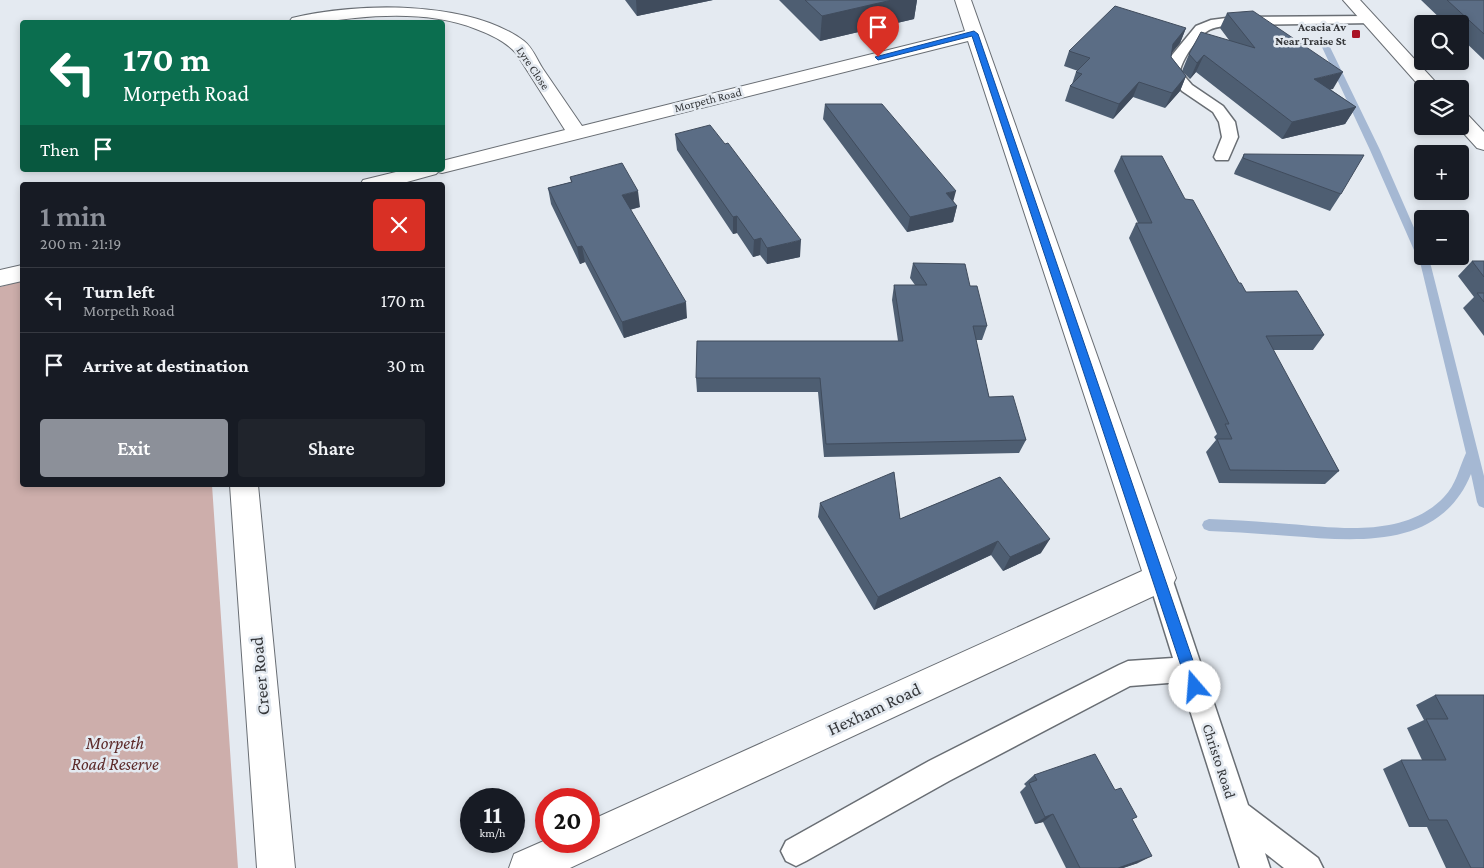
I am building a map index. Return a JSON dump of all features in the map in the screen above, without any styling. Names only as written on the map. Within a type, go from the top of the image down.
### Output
[{"type":"street","name":"Christo Road","points":[[963,0],[1160,578]]},
{"type":"street","points":[[1351,0],[1425,80]]},
{"type":"street","name":"Lyre Close","points":[[308,20],[337,14],[391,9],[443,11],[489,25],[518,45],[576,132]]},
{"type":"street","name":"Morpeth Road","points":[[445,166],[974,34]]},
{"type":"street","points":[[1469,128],[1484,144]]},
{"type":"street","points":[[383,182],[422,172]]},
{"type":"street","points":[[0,278],[20,273]]},
{"type":"street","name":"Creer Road","points":[[244,487],[276,868]]},
{"type":"street","name":"Hexham Road","points":[[600,835],[1160,578]]},
{"type":"street","name":"Hexham Road","points":[[528,868],[561,853]]},
{"type":"lane","points":[[1222,157],[1230,137],[1227,122],[1218,109],[1187,88],[1173,72],[1174,60],[1202,29],[1216,22],[1234,20],[1369,20]]},
{"type":"lane","name":"Christo Road","points":[[1160,578],[1255,868]]},
{"type":"lane","points":[[796,851],[939,771],[1128,674],[1189,669]]},
{"type":"lane","points":[[1236,813],[1308,868]]},
{"type":"green space","name":"Morpeth Road Reserve","points":[[20,282],[20,487],[212,487],[238,868],[0,868],[0,287]]},
{"type":"building","points":[[805,0],[892,0],[822,16]]},
{"type":"building","points":[[1447,0],[1484,0],[1484,34],[1469,20],[1469,15],[1463,15]]},
{"type":"building","points":[[1115,6],[1186,28],[1173,44],[1171,57],[1186,76],[1172,93],[1139,82],[1119,104],[1070,86],[1082,74],[1076,72],[1090,58],[1069,51]]},
{"type":"building","points":[[1253,11],[1343,72],[1314,79],[1356,107],[1292,122],[1204,55],[1197,63],[1189,54],[1201,32],[1255,48],[1227,13]]},
{"type":"building","points":[[825,104],[882,104],[956,191],[946,193],[957,206],[910,217]]},
{"type":"building","points":[[710,125],[725,144],[728,143],[801,240],[767,248],[761,238],[754,240],[737,216],[733,217],[675,134]]},
{"type":"building","points":[[1244,154],[1364,155],[1341,194],[1243,158]]},
{"type":"building","points":[[1121,156],[1162,156],[1185,199],[1193,200],[1239,283],[1241,283],[1246,292],[1297,291],[1324,335],[1266,336],[1339,471],[1230,470],[1217,439],[1232,439],[1225,424],[1229,424],[1136,223],[1152,223]]},
{"type":"building","points":[[622,163],[638,191],[622,195],[686,302],[622,322],[582,246],[577,247],[548,188],[572,182],[570,177]]},
{"type":"building","points":[[1472,261],[1484,261],[1484,277]]},
{"type":"building","points":[[913,263],[965,264],[970,286],[977,286],[987,326],[973,326],[989,397],[1013,396],[1026,440],[826,444],[820,378],[696,378],[697,341],[903,341],[894,285],[927,285]]},
{"type":"building","points":[[1477,293],[1484,293],[1484,302]]},
{"type":"building","points":[[894,472],[900,519],[1000,477],[1050,539],[1010,557],[998,541],[878,597],[820,503]]},
{"type":"building","points":[[1435,695],[1484,695],[1484,868],[1471,868],[1447,820],[1429,820],[1401,760],[1446,760],[1426,719],[1448,719]]},
{"type":"building","points":[[1095,754],[1115,790],[1121,788],[1137,817],[1132,819],[1152,856],[1118,868],[1080,868],[1053,814],[1045,817],[1029,783],[1037,780],[1034,775]]},
{"type":"waterway","points":[[1325,45],[1375,150],[1426,266],[1484,502]]},
{"type":"waterway","points":[[1209,525],[1351,534],[1394,530],[1432,515],[1448,502],[1459,486],[1471,455]]},
{"type":"place","name":"Acacia Av Near Traise St","points":[[1356,34]]},
{"type":"route","points":[[878,57],[974,34],[1160,578],[1195,687]]}]
